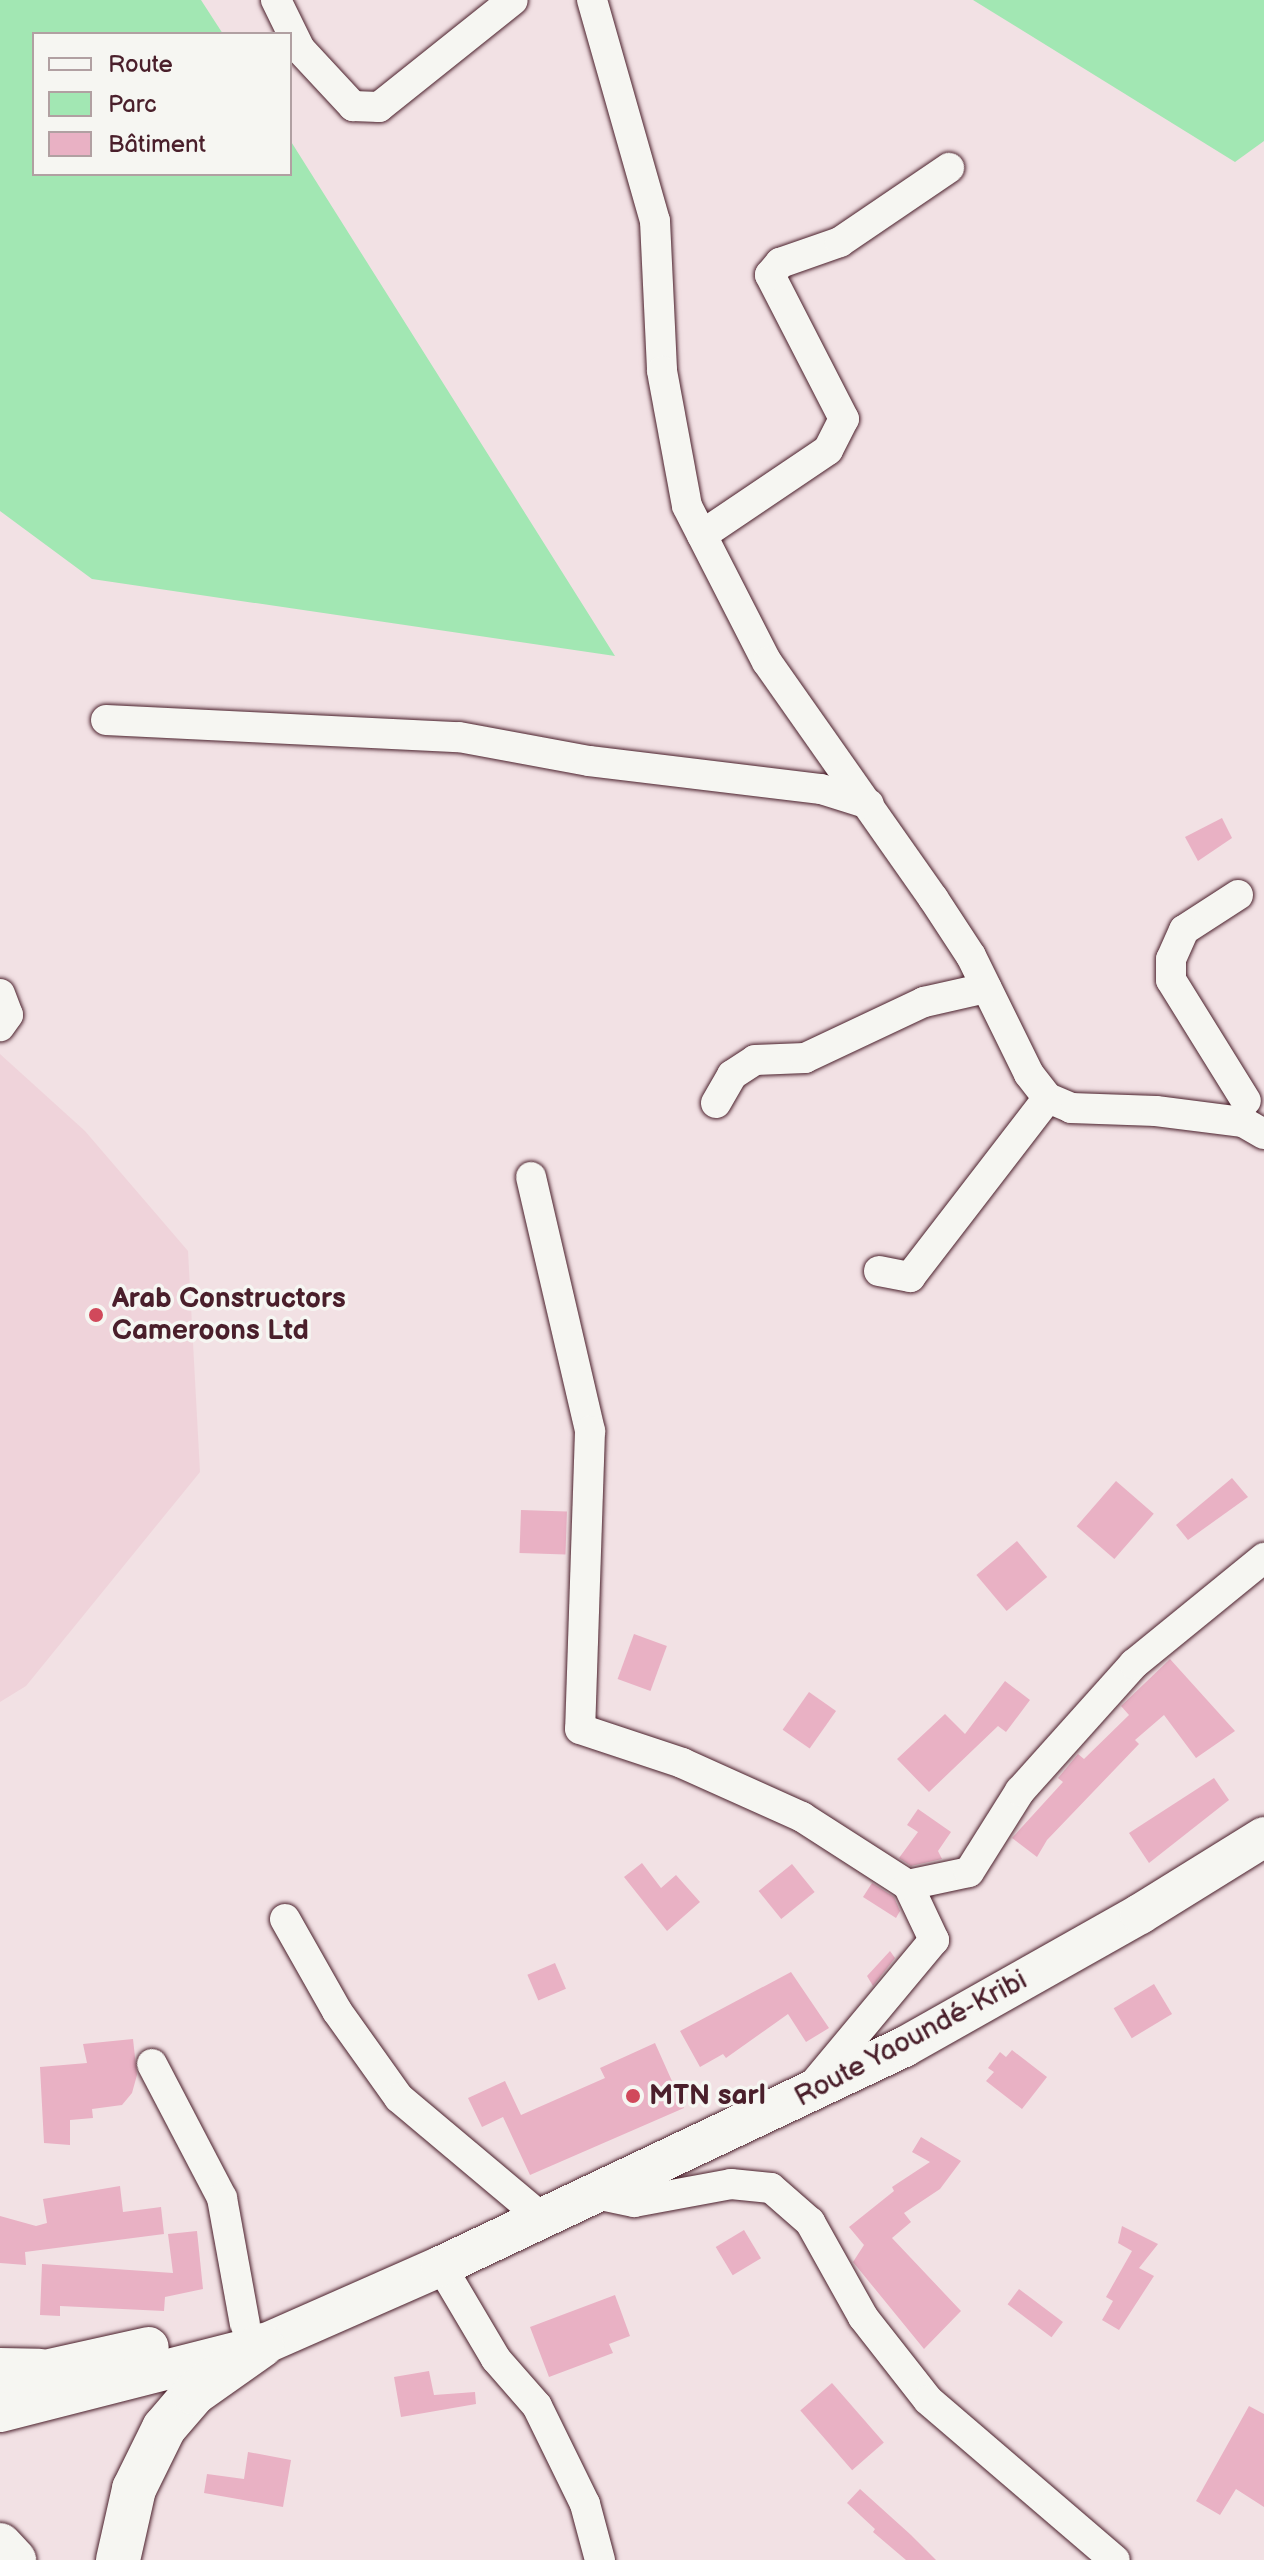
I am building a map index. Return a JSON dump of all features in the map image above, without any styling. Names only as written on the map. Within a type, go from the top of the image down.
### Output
[{"type":"highway","points":[[118,2560],[134,2489],[164,2428],[194,2393],[254,2335]]},
{"type":"highway","points":[[0,2545],[14,2560]]},
{"type":"main road","name":"Route Yaoundé-Kribi","points":[[254,2335],[326,2314],[441,2266],[802,2098],[971,2010],[1264,1837]]},
{"type":"main road","points":[[13,2374],[254,2335]]},
{"type":"main road","points":[[0,2412],[254,2335]]},
{"type":"street","points":[[276,0],[292,32]]},
{"type":"street","points":[[292,33],[300,49],[353,106],[379,107],[513,0]]},
{"type":"street","points":[[592,0],[655,221],[662,371],[687,506],[767,662],[941,910],[986,988],[1029,1074],[1048,1098],[1071,1108],[1254,1112]]},
{"type":"street","points":[[702,535],[828,450],[844,419],[770,275],[780,263],[840,242],[949,168]]},
{"type":"street","points":[[106,720],[459,737],[589,761],[821,789],[869,804]]},
{"type":"street","points":[[1238,895],[1184,930],[1171,959],[1171,980],[1254,1112]]},
{"type":"street","points":[[716,1103],[732,1075],[755,1060],[805,1058],[924,1002],[986,988]]},
{"type":"street","points":[[0,994],[8,1015],[0,1026]]},
{"type":"street","points":[[879,1271],[910,1277],[1048,1098]]},
{"type":"street","points":[[531,1177],[590,1431],[580,1729],[749,1791],[802,1817],[908,1885],[934,1940],[802,2098]]},
{"type":"street","points":[[908,1885],[969,1872],[1020,1791],[1134,1664],[1264,1558]]},
{"type":"street","points":[[285,1919],[337,2011],[399,2098],[543,2219]]},
{"type":"street","points":[[152,2064],[222,2198],[254,2335]]},
{"type":"street","points":[[596,2194],[634,2202],[731,2184],[771,2188],[810,2222],[863,2317],[928,2400],[1115,2560]]},
{"type":"street","points":[[441,2266],[496,2359],[537,2406],[585,2504],[600,2560]]},
{"type":"shaded area","name":"Arab Constructors Cameroons Ltd","points":[[0,1054],[85,1131],[188,1251],[200,1472],[26,1686],[0,1702]]},
{"type":"green space","points":[[0,0],[201,0],[222,32],[32,32],[32,176],[292,176],[292,143],[615,656],[92,579],[0,511]]},
{"type":"green space","points":[[973,0],[1264,0],[1264,141],[1235,162]]},
{"type":"building","points":[[1222,818],[1232,838],[1198,861],[1185,837]]},
{"type":"building","points":[[1232,1478],[1248,1497],[1188,1540],[1176,1525]]},
{"type":"building","points":[[1116,1481],[1154,1514],[1114,1559],[1077,1526]]},
{"type":"building","points":[[521,1510],[567,1512],[565,1555],[519,1553]]},
{"type":"building","points":[[1017,1541],[1047,1577],[1007,1611],[976,1575]]},
{"type":"building","points":[[634,1634],[667,1646],[650,1691],[618,1679]]},
{"type":"building","points":[[1170,1659],[1235,1731],[1196,1758],[1164,1715],[1135,1740],[1139,1744],[1047,1840],[1037,1857],[1012,1838],[1063,1782],[1058,1778],[1078,1754],[1084,1759],[1129,1715],[1121,1706]]},
{"type":"building","points":[[1005,1681],[1030,1700],[1006,1732],[998,1726],[929,1792],[897,1759],[945,1714],[965,1734]]},
{"type":"building","points":[[809,1692],[836,1711],[810,1749],[783,1730]]},
{"type":"building","points":[[1214,1778],[1229,1800],[1149,1863],[1129,1833]]},
{"type":"building","points":[[918,1809],[951,1832],[938,1851],[942,1859],[911,1866],[899,1858],[918,1832],[907,1825]]},
{"type":"building","points":[[642,1863],[661,1888],[676,1875],[700,1902],[667,1931],[624,1877]]},
{"type":"building","points":[[792,1864],[815,1892],[781,1919],[759,1891]]},
{"type":"building","points":[[872,1883],[894,1897],[900,1911],[896,1918],[863,1897]]},
{"type":"building","points":[[890,1951],[895,1958],[873,1986],[867,1976]]},
{"type":"building","points":[[555,1963],[566,1989],[538,2000],[527,1975]]},
{"type":"building","points":[[791,1972],[829,2028],[806,2042],[788,2014],[726,2058],[723,2054],[700,2067],[680,2031]]},
{"type":"building","points":[[1154,1984],[1172,2014],[1132,2038],[1114,2008]]},
{"type":"building","points":[[133,2039],[137,2075],[132,2093],[122,2105],[92,2109],[93,2118],[70,2120],[70,2145],[44,2143],[40,2067],[87,2063],[83,2044]]},
{"type":"building","points":[[655,2043],[684,2108],[530,2175],[503,2117],[482,2127],[468,2098],[505,2081],[521,2115],[605,2078],[600,2068]]},
{"type":"building","points":[[1012,2050],[1047,2077],[1022,2109],[986,2081],[994,2072],[988,2068],[1000,2052],[1006,2057]]},
{"type":"building","points":[[921,2137],[961,2161],[940,2189],[904,2213],[911,2222],[892,2238],[961,2311],[924,2349],[853,2262],[864,2245],[849,2227],[894,2191],[892,2187],[930,2162],[912,2152]]},
{"type":"building","points":[[120,2186],[123,2212],[161,2207],[164,2234],[25,2252],[26,2265],[0,2263],[0,2216],[36,2226],[47,2223],[43,2199]]},
{"type":"building","points":[[1122,2226],[1158,2244],[1139,2268],[1154,2276],[1119,2330],[1102,2320],[1113,2301],[1106,2297],[1132,2251],[1118,2243]]},
{"type":"building","points":[[744,2230],[761,2258],[733,2275],[716,2247]]},
{"type":"building","points":[[197,2231],[203,2289],[165,2297],[164,2311],[60,2306],[60,2316],[40,2315],[42,2264],[173,2273],[168,2234]]},
{"type":"building","points":[[1019,2289],[1063,2322],[1051,2337],[1008,2304]]},
{"type":"building","points":[[615,2295],[630,2336],[609,2344],[613,2353],[549,2377],[530,2327]]},
{"type":"building","points":[[429,2371],[434,2395],[475,2392],[476,2404],[401,2417],[394,2377]]},
{"type":"building","points":[[832,2383],[884,2443],[852,2470],[800,2411]]},
{"type":"building","points":[[1249,2406],[1264,2414],[1264,2507],[1236,2489],[1220,2515],[1196,2501]]},
{"type":"building","points":[[248,2452],[291,2460],[283,2507],[204,2493],[207,2474],[244,2479]]},
{"type":"building","points":[[860,2489],[936,2560],[906,2560],[873,2532],[875,2529],[847,2503]]},
{"type":"place","name":"Arab Constructors Cameroons Ltd","points":[[96,1315]]},
{"type":"place","name":"MTN sarl","points":[[633,2096]]}]
